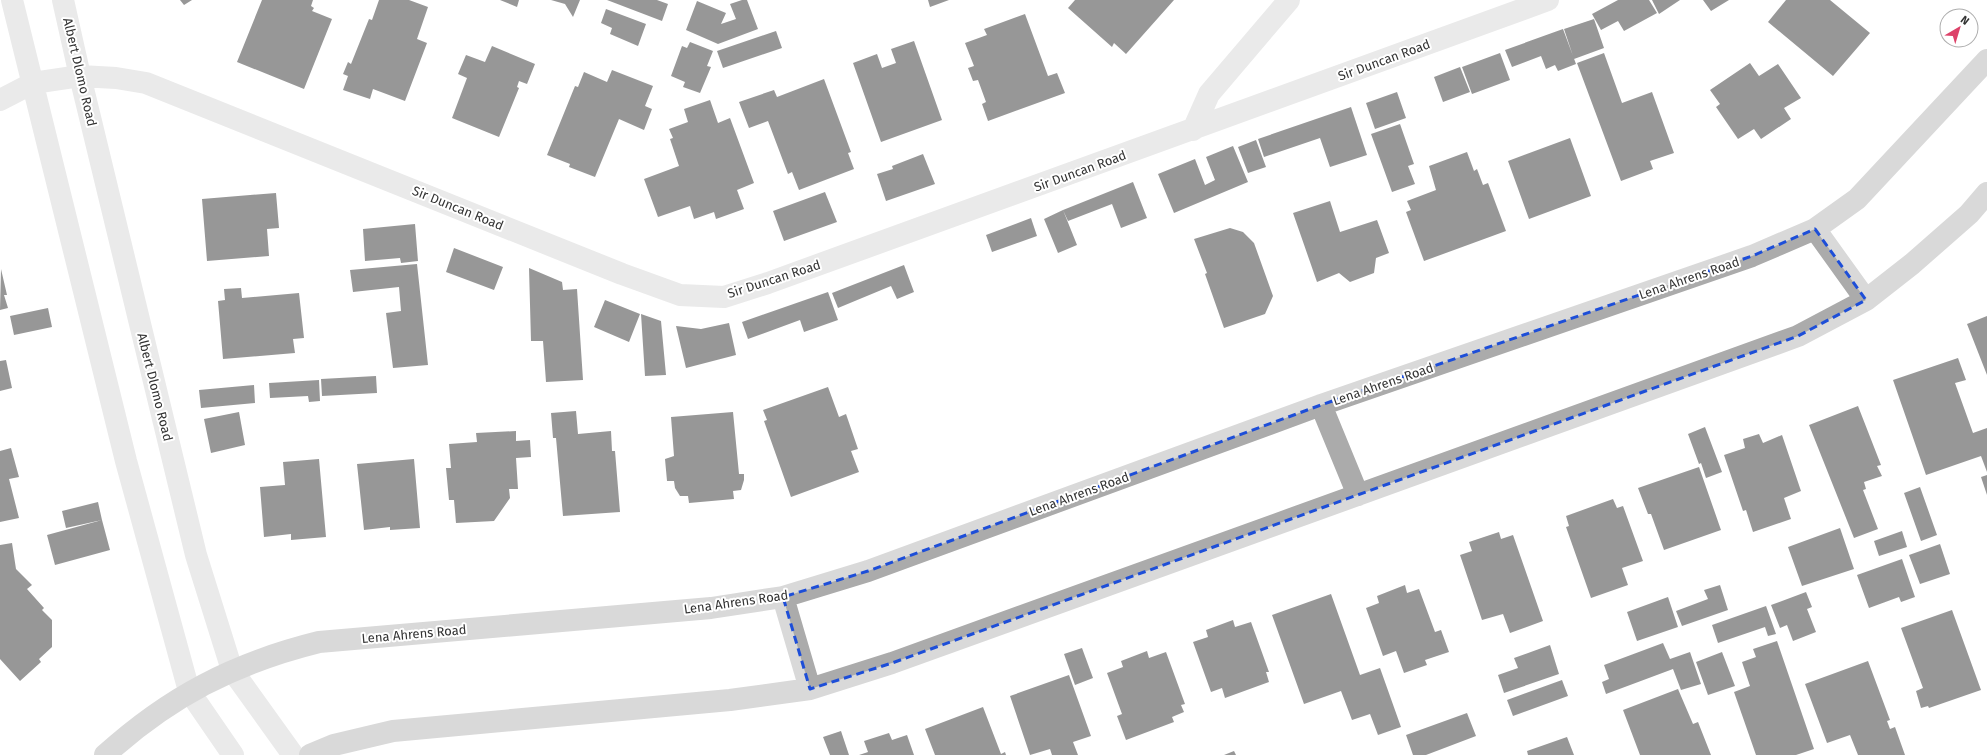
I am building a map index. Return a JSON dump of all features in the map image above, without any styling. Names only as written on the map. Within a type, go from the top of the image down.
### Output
[{"type":"main road","name":"Lena Ahrens Road","points":[[105,755],[133,730],[189,691],[232,670],[280,652],[319,642],[711,608],[783,597],[868,571],[1321,405],[1752,256],[1815,229],[1858,199],[1987,60]]},
{"type":"main road","points":[[310,755],[334,745],[393,731],[730,700],[810,688],[892,663],[1798,336],[1866,300],[1912,264],[1969,214],[1987,193]]},
{"type":"main road","points":[[1815,229],[1866,300]]},
{"type":"main road","points":[[1321,405],[1358,495]]},
{"type":"main road","points":[[783,597],[810,688]]},
{"type":"street","points":[[12,0],[126,462],[189,691],[233,755]]},
{"type":"street","name":"Albert Dlomo Road","points":[[63,0],[196,555],[232,670],[292,755]]},
{"type":"street","points":[[1193,130],[1209,94],[1289,0]]},
{"type":"street","name":"Sir Duncan Road","points":[[0,100],[32,83],[80,76],[116,78],[146,83],[614,271],[680,295],[724,297],[768,283],[1193,130],[1548,0]]},
{"type":"highlighted area","points":[[1815,229],[1866,300],[1798,336],[892,663],[810,689],[783,597],[868,571],[1321,405],[1752,256]]},
{"type":"building","points":[[180,0],[192,0],[184,5]]},
{"type":"building","points":[[262,0],[313,0],[311,6],[314,8],[312,11],[332,19],[304,89],[237,62]]},
{"type":"building","points":[[379,0],[409,0],[428,7],[417,39],[427,43],[405,101],[373,89],[370,99],[343,90],[348,76],[343,74],[348,62],[351,64],[369,19],[372,20]]},
{"type":"building","points":[[500,0],[519,0],[517,7]]},
{"type":"building","points":[[551,0],[580,0],[573,17],[565,4]]},
{"type":"building","points":[[607,0],[657,0],[668,4],[662,21]]},
{"type":"building","points":[[747,0],[758,29],[718,44],[686,30],[697,1],[726,13],[721,24],[736,19],[730,4]]},
{"type":"building","points":[[928,0],[949,0],[930,7]]},
{"type":"building","points":[[1075,0],[1174,0],[1126,54],[1114,43],[1112,47],[1068,8]]},
{"type":"building","points":[[1618,0],[1649,0],[1657,13],[1624,31],[1618,21],[1601,30],[1592,14]]},
{"type":"building","points":[[1652,0],[1680,0],[1659,14]]},
{"type":"building","points":[[1703,0],[1729,0],[1711,11]]},
{"type":"building","points":[[1786,0],[1830,0],[1870,33],[1833,76],[1768,22]]},
{"type":"building","points":[[606,9],[646,24],[638,46],[610,34],[612,28],[601,23]]},
{"type":"building","points":[[1025,14],[1048,76],[1057,73],[1065,93],[988,121],[982,104],[986,102],[978,80],[973,81],[968,68],[974,66],[965,43],[987,35],[984,29]]},
{"type":"building","points":[[1594,19],[1604,48],[1574,59],[1564,29]]},
{"type":"building","points":[[1563,29],[1576,64],[1558,71],[1555,65],[1546,69],[1541,56],[1512,67],[1505,50]]},
{"type":"building","points":[[776,31],[782,48],[723,68],[717,51]]},
{"type":"building","points":[[914,41],[942,120],[881,142],[853,63],[877,54],[882,68],[896,63],[891,49]]},
{"type":"building","points":[[690,42],[713,51],[707,66],[711,67],[700,93],[683,87],[685,82],[671,76],[682,46],[687,48]]},
{"type":"building","points":[[492,46],[535,64],[527,84],[519,81],[517,87],[519,88],[499,137],[452,118],[467,78],[458,74],[466,55],[485,62]]},
{"type":"building","points":[[1500,53],[1510,80],[1472,94],[1462,67]]},
{"type":"building","points":[[1604,53],[1622,103],[1652,92],[1674,153],[1650,161],[1653,169],[1621,181],[1577,63]]},
{"type":"building","points":[[1750,63],[1759,76],[1778,64],[1801,98],[1784,108],[1791,119],[1761,139],[1754,129],[1738,139],[1716,107],[1720,104],[1710,90]]},
{"type":"building","points":[[1460,67],[1470,92],[1443,102],[1434,77]]},
{"type":"building","points":[[612,70],[653,86],[645,106],[652,109],[644,130],[619,119],[595,177],[569,167],[570,164],[547,155],[575,86],[578,87],[584,72],[607,82]]},
{"type":"building","points":[[824,79],[851,152],[848,153],[854,169],[799,190],[792,172],[788,174],[768,121],[749,128],[739,102],[774,90],[777,97]]},
{"type":"building","points":[[1397,92],[1406,118],[1375,129],[1366,103]]},
{"type":"building","points":[[710,100],[718,123],[730,118],[754,183],[737,190],[744,209],[716,219],[714,212],[694,219],[690,206],[658,217],[644,179],[679,166],[670,139],[673,138],[669,129],[688,122],[684,109]]},
{"type":"building","points":[[1351,107],[1367,155],[1330,167],[1320,138],[1264,157],[1258,139]]},
{"type":"building","points":[[1400,124],[1414,164],[1408,166],[1415,184],[1392,192],[1371,134]]},
{"type":"building","points":[[1570,138],[1591,196],[1529,219],[1508,161]]},
{"type":"building","points":[[1256,140],[1266,167],[1248,173],[1238,147]]},
{"type":"building","points":[[1233,146],[1248,182],[1174,213],[1158,174],[1195,159],[1205,185],[1215,180],[1206,157]]},
{"type":"building","points":[[1467,152],[1474,171],[1477,169],[1483,185],[1488,183],[1506,231],[1424,261],[1406,212],[1411,210],[1407,201],[1436,190],[1429,166]]},
{"type":"building","points":[[923,154],[935,184],[886,201],[877,174],[893,169],[892,166]]},
{"type":"building","points":[[1133,182],[1147,218],[1121,228],[1112,204],[1068,221],[1063,210]]},
{"type":"building","points":[[825,192],[837,222],[784,241],[773,211]]},
{"type":"building","points":[[276,193],[279,228],[267,229],[269,256],[207,261],[202,199]]},
{"type":"building","points":[[1330,201],[1340,232],[1377,220],[1389,253],[1376,258],[1374,273],[1350,282],[1339,273],[1317,282],[1293,213]]},
{"type":"building","points":[[1063,210],[1077,245],[1058,253],[1044,219]]},
{"type":"building","points":[[1031,218],[1037,236],[992,252],[986,235]]},
{"type":"building","points":[[415,224],[418,261],[401,263],[400,258],[365,261],[363,229]]},
{"type":"building","points":[[1230,228],[1243,232],[1254,243],[1273,296],[1265,314],[1224,328],[1205,274],[1207,273],[1194,239]]},
{"type":"building","points":[[454,248],[503,267],[494,290],[446,272]]},
{"type":"building","points":[[417,264],[428,365],[393,368],[386,313],[401,311],[399,287],[353,292],[350,270]]},
{"type":"building","points":[[904,265],[914,292],[897,299],[891,286],[838,308],[832,293]]},
{"type":"building","points":[[529,268],[562,282],[563,290],[577,289],[583,380],[546,382],[543,341],[531,341]]},
{"type":"building","points":[[1,269],[7,295],[4,295],[8,308],[0,310]]},
{"type":"building","points":[[241,288],[242,298],[299,293],[304,338],[293,339],[295,353],[223,359],[218,301],[225,300],[224,289]]},
{"type":"building","points":[[828,292],[838,320],[804,332],[800,320],[748,339],[742,322]]},
{"type":"building","points":[[605,300],[640,314],[629,342],[594,327]]},
{"type":"building","points":[[48,308],[52,327],[14,335],[10,316]]},
{"type":"building","points":[[641,314],[661,321],[666,375],[645,376]]},
{"type":"building","points":[[1987,316],[1987,375],[1967,324]]},
{"type":"building","points":[[729,323],[736,355],[686,368],[676,326],[701,329]]},
{"type":"building","points":[[1958,358],[1966,380],[1955,383],[1973,433],[1987,428],[1987,472],[1981,456],[1926,475],[1893,380]]},
{"type":"building","points":[[6,360],[12,388],[0,391],[0,361]]},
{"type":"building","points":[[376,376],[377,393],[322,396],[321,379]]},
{"type":"building","points":[[319,380],[320,401],[309,402],[308,396],[270,398],[269,383]]},
{"type":"building","points":[[254,385],[255,403],[201,408],[199,390]]},
{"type":"building","points":[[828,387],[839,417],[846,414],[858,449],[851,451],[859,472],[791,497],[764,421],[767,420],[763,410]]},
{"type":"building","points":[[1858,406],[1881,465],[1877,466],[1882,476],[1864,482],[1866,489],[1863,490],[1878,529],[1854,538],[1809,425]]},
{"type":"building","points":[[576,411],[578,434],[611,431],[612,451],[615,451],[620,512],[563,516],[556,438],[553,438],[551,413]]},
{"type":"building","points":[[239,412],[245,445],[211,453],[204,419]]},
{"type":"building","points":[[733,412],[739,474],[744,474],[741,490],[733,491],[734,499],[689,503],[688,496],[680,496],[675,488],[674,481],[667,481],[665,459],[674,456],[671,417]]},
{"type":"building","points":[[1705,427],[1722,472],[1706,478],[1688,434]]},
{"type":"building","points":[[516,431],[516,441],[530,440],[531,457],[516,458],[518,489],[509,489],[510,498],[494,521],[456,523],[454,500],[449,500],[446,468],[451,468],[449,444],[477,442],[476,433]]},
{"type":"building","points":[[1759,434],[1763,443],[1782,435],[1801,491],[1784,498],[1791,519],[1753,532],[1746,510],[1743,511],[1724,455],[1745,448],[1743,439]]},
{"type":"building","points":[[11,448],[19,477],[9,479],[19,518],[0,522],[0,451]]},
{"type":"building","points":[[319,459],[326,537],[291,540],[291,534],[264,537],[260,487],[285,485],[283,462]]},
{"type":"building","points":[[414,459],[420,528],[390,530],[390,527],[364,530],[357,464]]},
{"type":"building","points":[[1699,467],[1721,530],[1664,550],[1651,514],[1648,514],[1638,488]]},
{"type":"building","points":[[1987,475],[1987,495],[1981,477]]},
{"type":"building","points":[[1920,487],[1937,535],[1921,541],[1904,493]]},
{"type":"building","points":[[1613,499],[1617,508],[1623,506],[1643,561],[1622,568],[1628,585],[1591,598],[1566,527],[1569,526],[1566,516]]},
{"type":"building","points":[[98,502],[102,520],[66,528],[62,511]]},
{"type":"building","points":[[102,520],[110,550],[55,565],[47,535]]},
{"type":"building","points":[[1840,528],[1854,569],[1802,586],[1788,547]]},
{"type":"building","points":[[1902,531],[1907,547],[1879,556],[1874,541]]},
{"type":"building","points":[[1499,532],[1501,539],[1513,535],[1543,621],[1510,633],[1503,614],[1482,620],[1460,555],[1472,551],[1469,542]]},
{"type":"building","points":[[12,543],[16,569],[32,585],[27,589],[44,608],[42,610],[52,620],[52,647],[39,659],[41,662],[20,681],[0,659],[0,545]]},
{"type":"building","points":[[1940,544],[1950,574],[1920,584],[1909,555]]},
{"type":"building","points":[[1902,559],[1915,597],[1901,602],[1899,597],[1869,608],[1857,575]]},
{"type":"building","points":[[1405,585],[1407,593],[1419,589],[1435,632],[1441,630],[1449,652],[1425,660],[1427,665],[1404,673],[1396,651],[1383,656],[1366,608],[1379,603],[1377,596]]},
{"type":"building","points":[[1720,585],[1728,610],[1682,626],[1676,611],[1708,599],[1704,590]]},
{"type":"building","points":[[1806,592],[1812,607],[1807,609],[1816,632],[1793,641],[1787,625],[1780,628],[1771,605]]},
{"type":"building","points":[[1331,594],[1360,675],[1380,668],[1401,727],[1378,735],[1370,714],[1352,720],[1341,691],[1304,704],[1272,615]]},
{"type":"building","points":[[1668,597],[1678,627],[1637,641],[1627,612]]},
{"type":"building","points":[[1766,606],[1776,634],[1768,636],[1765,627],[1718,643],[1712,625]]},
{"type":"building","points":[[1952,610],[1981,690],[1929,708],[1928,706],[1921,708],[1916,691],[1923,688],[1901,628]]},
{"type":"building","points":[[1233,620],[1235,627],[1251,622],[1269,672],[1266,672],[1269,682],[1225,698],[1222,688],[1211,692],[1193,642],[1208,637],[1206,630]]},
{"type":"building","points":[[1777,641],[1814,749],[1796,755],[1756,755],[1734,692],[1750,686],[1742,662],[1756,657],[1753,649]]},
{"type":"building","points":[[1663,643],[1670,659],[1690,652],[1701,684],[1681,690],[1673,669],[1606,694],[1602,682],[1609,679],[1604,665]]},
{"type":"building","points":[[1550,645],[1559,674],[1504,693],[1498,675],[1518,668],[1514,658]]},
{"type":"building","points":[[1082,648],[1093,678],[1075,685],[1064,654]]},
{"type":"building","points":[[1147,651],[1149,658],[1166,652],[1185,704],[1181,705],[1184,712],[1172,717],[1174,722],[1126,740],[1117,716],[1122,714],[1107,673],[1123,667],[1121,661]]},
{"type":"building","points":[[1722,652],[1735,686],[1708,695],[1696,662]]},
{"type":"building","points":[[1868,661],[1890,720],[1887,721],[1890,729],[1895,727],[1905,755],[1858,755],[1850,735],[1827,743],[1805,684]]},
{"type":"building","points":[[1069,675],[1091,736],[1073,742],[1078,755],[1052,755],[1050,749],[1030,755],[1010,696]]},
{"type":"building","points":[[1562,680],[1568,696],[1513,716],[1507,700]]},
{"type":"building","points":[[1678,689],[1693,724],[1698,722],[1711,755],[1640,755],[1623,710]]},
{"type":"building","points":[[983,707],[1001,754],[1005,752],[1006,755],[935,755],[925,729]]},
{"type":"building","points":[[1467,713],[1476,736],[1426,755],[1413,755],[1406,735]]},
{"type":"building","points":[[841,731],[849,755],[830,755],[823,737]]},
{"type":"building","points":[[889,733],[892,740],[907,735],[914,755],[859,755],[868,752],[864,741]]},
{"type":"building","points":[[1567,737],[1574,755],[1528,755],[1527,751]]},
{"type":"building","points":[[1234,751],[1236,755],[1224,755]]}]
